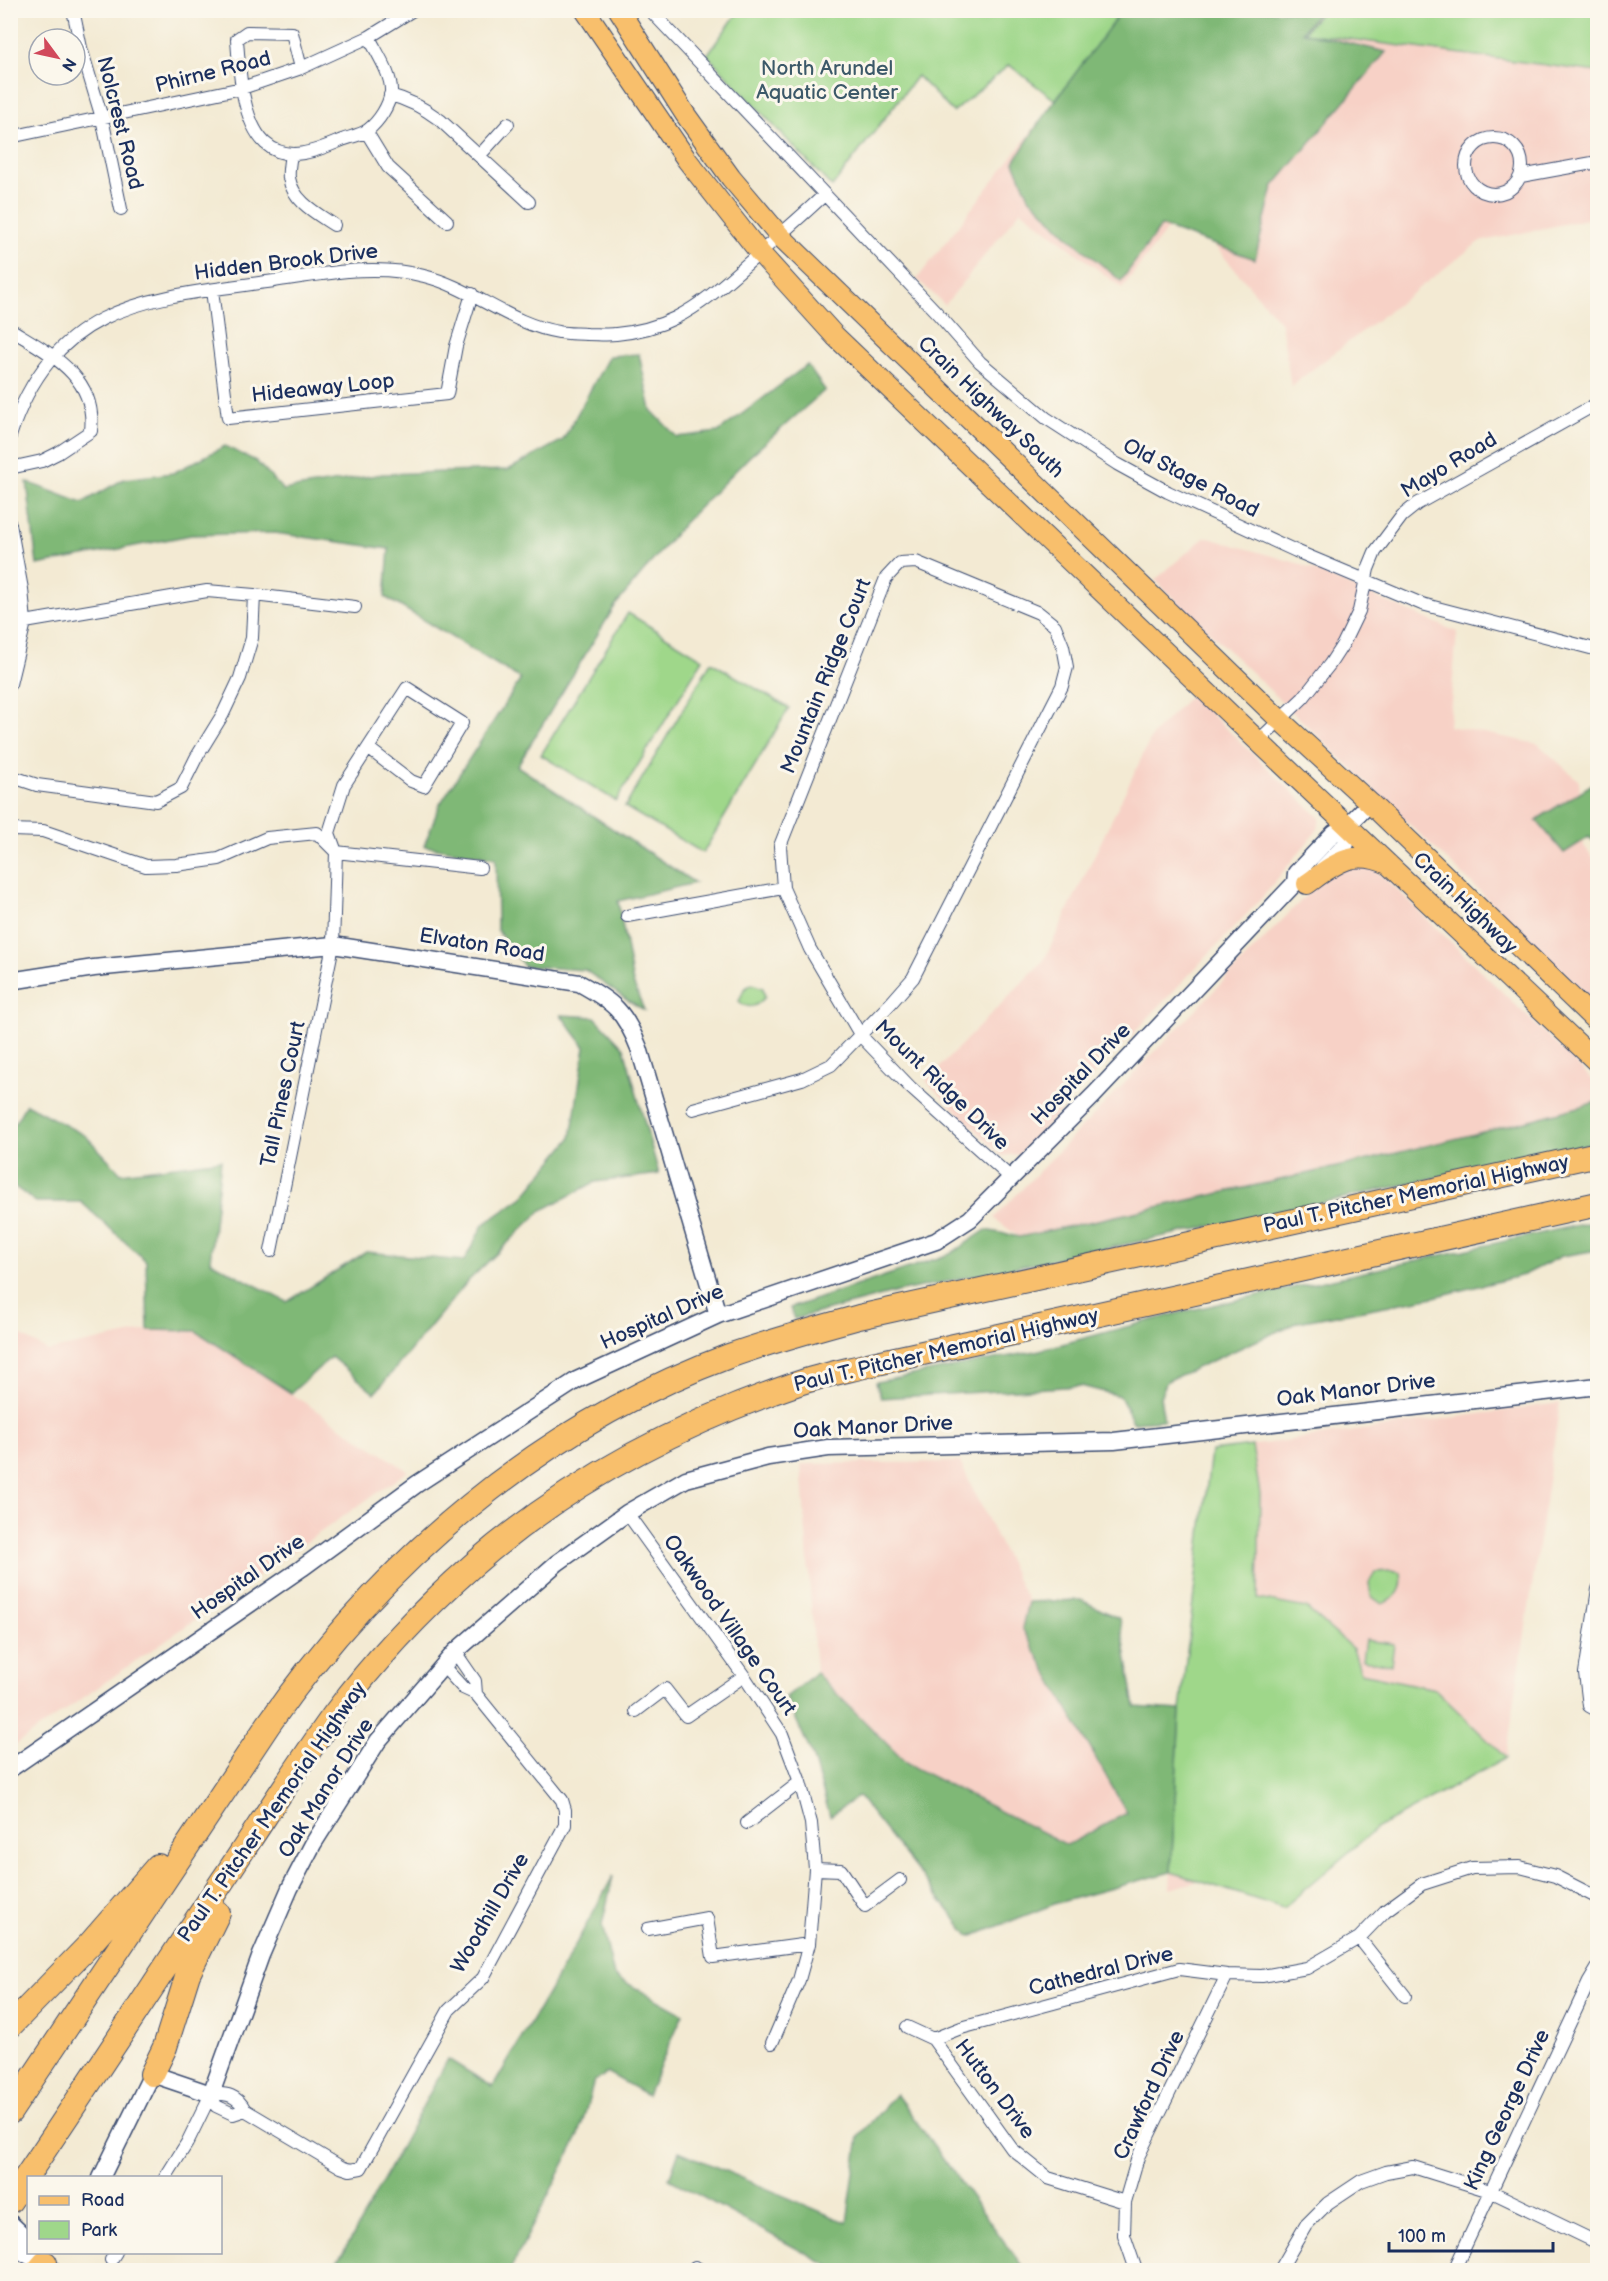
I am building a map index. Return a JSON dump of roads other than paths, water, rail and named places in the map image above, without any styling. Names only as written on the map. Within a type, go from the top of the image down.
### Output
[{"type":"highway","name":"Paul T. Pitcher Memorial Highway","points":[[10,2112],[268,1725],[296,1684],[327,1645],[384,1582],[441,1529],[495,1485],[553,1445],[665,1384],[726,1357],[777,1339],[859,1317],[1598,1154]]},
{"type":"highway","name":"Paul T. Pitcher Memorial Highway","points":[[12,2198],[308,1752],[365,1676],[421,1614],[483,1557],[580,1486],[640,1450],[692,1425],[789,1387],[868,1365],[1598,1204]]},
{"type":"highway","points":[[152,2074],[165,2047],[188,1974],[234,1882],[340,1716],[421,1614]]},
{"type":"highway","points":[[10,2026],[90,1944],[140,1888],[268,1725]]},
{"type":"main road","points":[[585,10],[687,160],[760,253],[835,336],[1258,741]]},
{"type":"main road","name":"Crain Highway South","points":[[625,13],[685,114],[731,178],[780,236],[1281,721],[1370,803]]},
{"type":"main road","name":"Crain Highway","points":[[1258,741],[1598,1063]]},
{"type":"main road","name":"Crain Highway","points":[[1370,803],[1598,1023]]},
{"type":"main road","points":[[1301,884],[1338,861],[1349,858],[1377,859],[1390,865]]},
{"type":"street","name":"Nolcrest Road","points":[[73,10],[81,48],[102,117],[121,209]]},
{"type":"street","name":"Phirne Road","points":[[10,137],[242,88],[302,68],[369,37],[413,10]]},
{"type":"street","name":"Old Stage Road","points":[[650,10],[981,362],[1046,418],[1117,464],[1168,492],[1365,581],[1422,604],[1598,650]]},
{"type":"street","points":[[302,68],[292,33],[247,32],[237,39],[244,100],[258,134],[266,144],[291,154],[311,153],[366,131],[379,119],[390,95],[389,78],[369,37]]},
{"type":"street","points":[[390,95],[409,100],[424,108],[529,202]]},
{"type":"street","points":[[479,156],[508,124]]},
{"type":"street","points":[[366,131],[388,167],[447,221]]},
{"type":"street","points":[[1492,138],[1506,140],[1517,149],[1522,162],[1521,176],[1507,192],[1486,193],[1474,186],[1470,180],[1466,167],[1467,160],[1473,147],[1479,142],[1492,138]]},
{"type":"street","points":[[291,154],[289,178],[295,193],[312,210],[334,225]]},
{"type":"street","points":[[1521,176],[1598,162]]},
{"type":"street","name":"Hidden Brook Drive","points":[[10,436],[26,395],[53,356],[85,328],[112,313],[138,303],[212,290],[374,268],[427,276],[472,294],[516,317],[559,332],[614,334],[649,328],[676,318],[728,281],[824,195]]},
{"type":"street","name":"Hideaway Loop","points":[[212,290],[228,417],[447,394],[456,346],[472,294]]},
{"type":"street","points":[[10,328],[53,356],[74,373],[84,389],[93,415],[91,431],[58,453],[42,461],[10,468]]},
{"type":"street","name":"Mayo Road","points":[[1258,741],[1304,698],[1342,644],[1359,611],[1365,581],[1375,552],[1402,516],[1417,504],[1598,403]]},
{"type":"street","points":[[10,524],[22,589],[25,622],[16,643],[10,684]]},
{"type":"street","name":"Mountain Ridge Court","points":[[693,1109],[802,1078],[831,1065],[861,1036],[912,978],[1062,686],[1067,667],[1063,646],[1055,626],[1039,613],[916,562],[900,563],[886,578],[780,846],[783,888]]},
{"type":"street","points":[[25,622],[207,591],[355,607]]},
{"type":"street","points":[[10,776],[37,785],[156,801],[181,788],[240,678],[252,638],[254,595]]},
{"type":"street","name":"Tall Pines Court","points":[[271,1251],[333,945],[336,852],[329,832],[344,785],[368,748],[407,688],[462,723],[423,786],[411,781],[368,748]]},
{"type":"street","name":"Hospital Drive","points":[[10,1769],[302,1568],[417,1484],[577,1380],[718,1315],[936,1241],[970,1219],[1301,884],[1296,873],[1334,833],[1348,825],[1370,803]]},
{"type":"street","points":[[10,831],[43,831],[146,866],[176,865],[219,859],[267,838],[317,833],[336,852],[480,868]]},
{"type":"street","points":[[627,916],[783,888]]},
{"type":"street","name":"Mount Ridge Drive","points":[[783,888],[810,949],[861,1036],[912,1088],[1011,1178]]},
{"type":"street","name":"Elvaton Road","points":[[10,981],[94,968],[333,945],[579,983],[602,995],[616,1006],[631,1027],[718,1315]]},
{"type":"street","name":"Oak Manor Drive","points":[[166,2176],[187,2143],[211,2094],[261,1955],[290,1888],[313,1844],[378,1741],[456,1652],[557,1563],[627,1513],[686,1479],[768,1457],[828,1448],[1114,1441],[1359,1411],[1598,1386]]},
{"type":"street","name":"Oakwood Village Court","points":[[627,1513],[744,1676],[782,1734],[800,1782],[811,1823],[815,1869],[809,1944],[799,1980],[772,2043]]},
{"type":"street","points":[[1598,1589],[1585,1673],[1589,1707],[1598,1711]]},
{"type":"street","name":"Woodhill Drive","points":[[456,1652],[475,1682],[476,1694]]},
{"type":"street","name":"Woodhill Drive","points":[[152,2074],[211,2094],[216,2106],[232,2114],[245,2110],[336,2164],[350,2170],[362,2168],[449,2010],[483,1978],[567,1819],[562,1800],[476,1694],[463,1688],[443,1666]]},
{"type":"street","points":[[636,1711],[665,1689],[686,1716],[744,1676]]},
{"type":"street","points":[[747,1823],[800,1782]]},
{"type":"street","name":"Cathedral Drive","points":[[933,2038],[961,2028],[1179,1969],[1227,1975],[1263,1976],[1307,1968],[1359,1938],[1385,1911],[1422,1884],[1472,1868],[1520,1867],[1555,1876],[1598,1898]]},
{"type":"street","points":[[815,1869],[841,1870],[865,1906],[900,1880]]},
{"type":"street","points":[[648,1929],[707,1918],[713,1957],[809,1944]]},
{"type":"street","points":[[1359,1938],[1405,1996]]},
{"type":"street","name":"King George Drive","points":[[1454,2271],[1588,1982],[1598,1967]]},
{"type":"street","name":"Crawford Drive","points":[[1136,2271],[1124,2235],[1125,2202],[1138,2157],[1227,1975]]},
{"type":"street","points":[[907,2027],[933,2038]]},
{"type":"street","name":"Hutton Drive","points":[[933,2038],[1012,2149],[1048,2178],[1125,2202]]},
{"type":"street","points":[[102,2176],[152,2074]]},
{"type":"street","points":[[1280,2271],[1306,2225],[1328,2203],[1361,2181],[1413,2167],[1490,2191],[1598,2243]]},
{"type":"street","points":[[10,2223],[27,2239]]},
{"type":"street","points":[[10,2245],[27,2253]]},
{"type":"street","points":[[29,2254],[46,2262]]},
{"type":"park label","name":"North Arundel Aquatic Center","points":[[827,80]]}]
